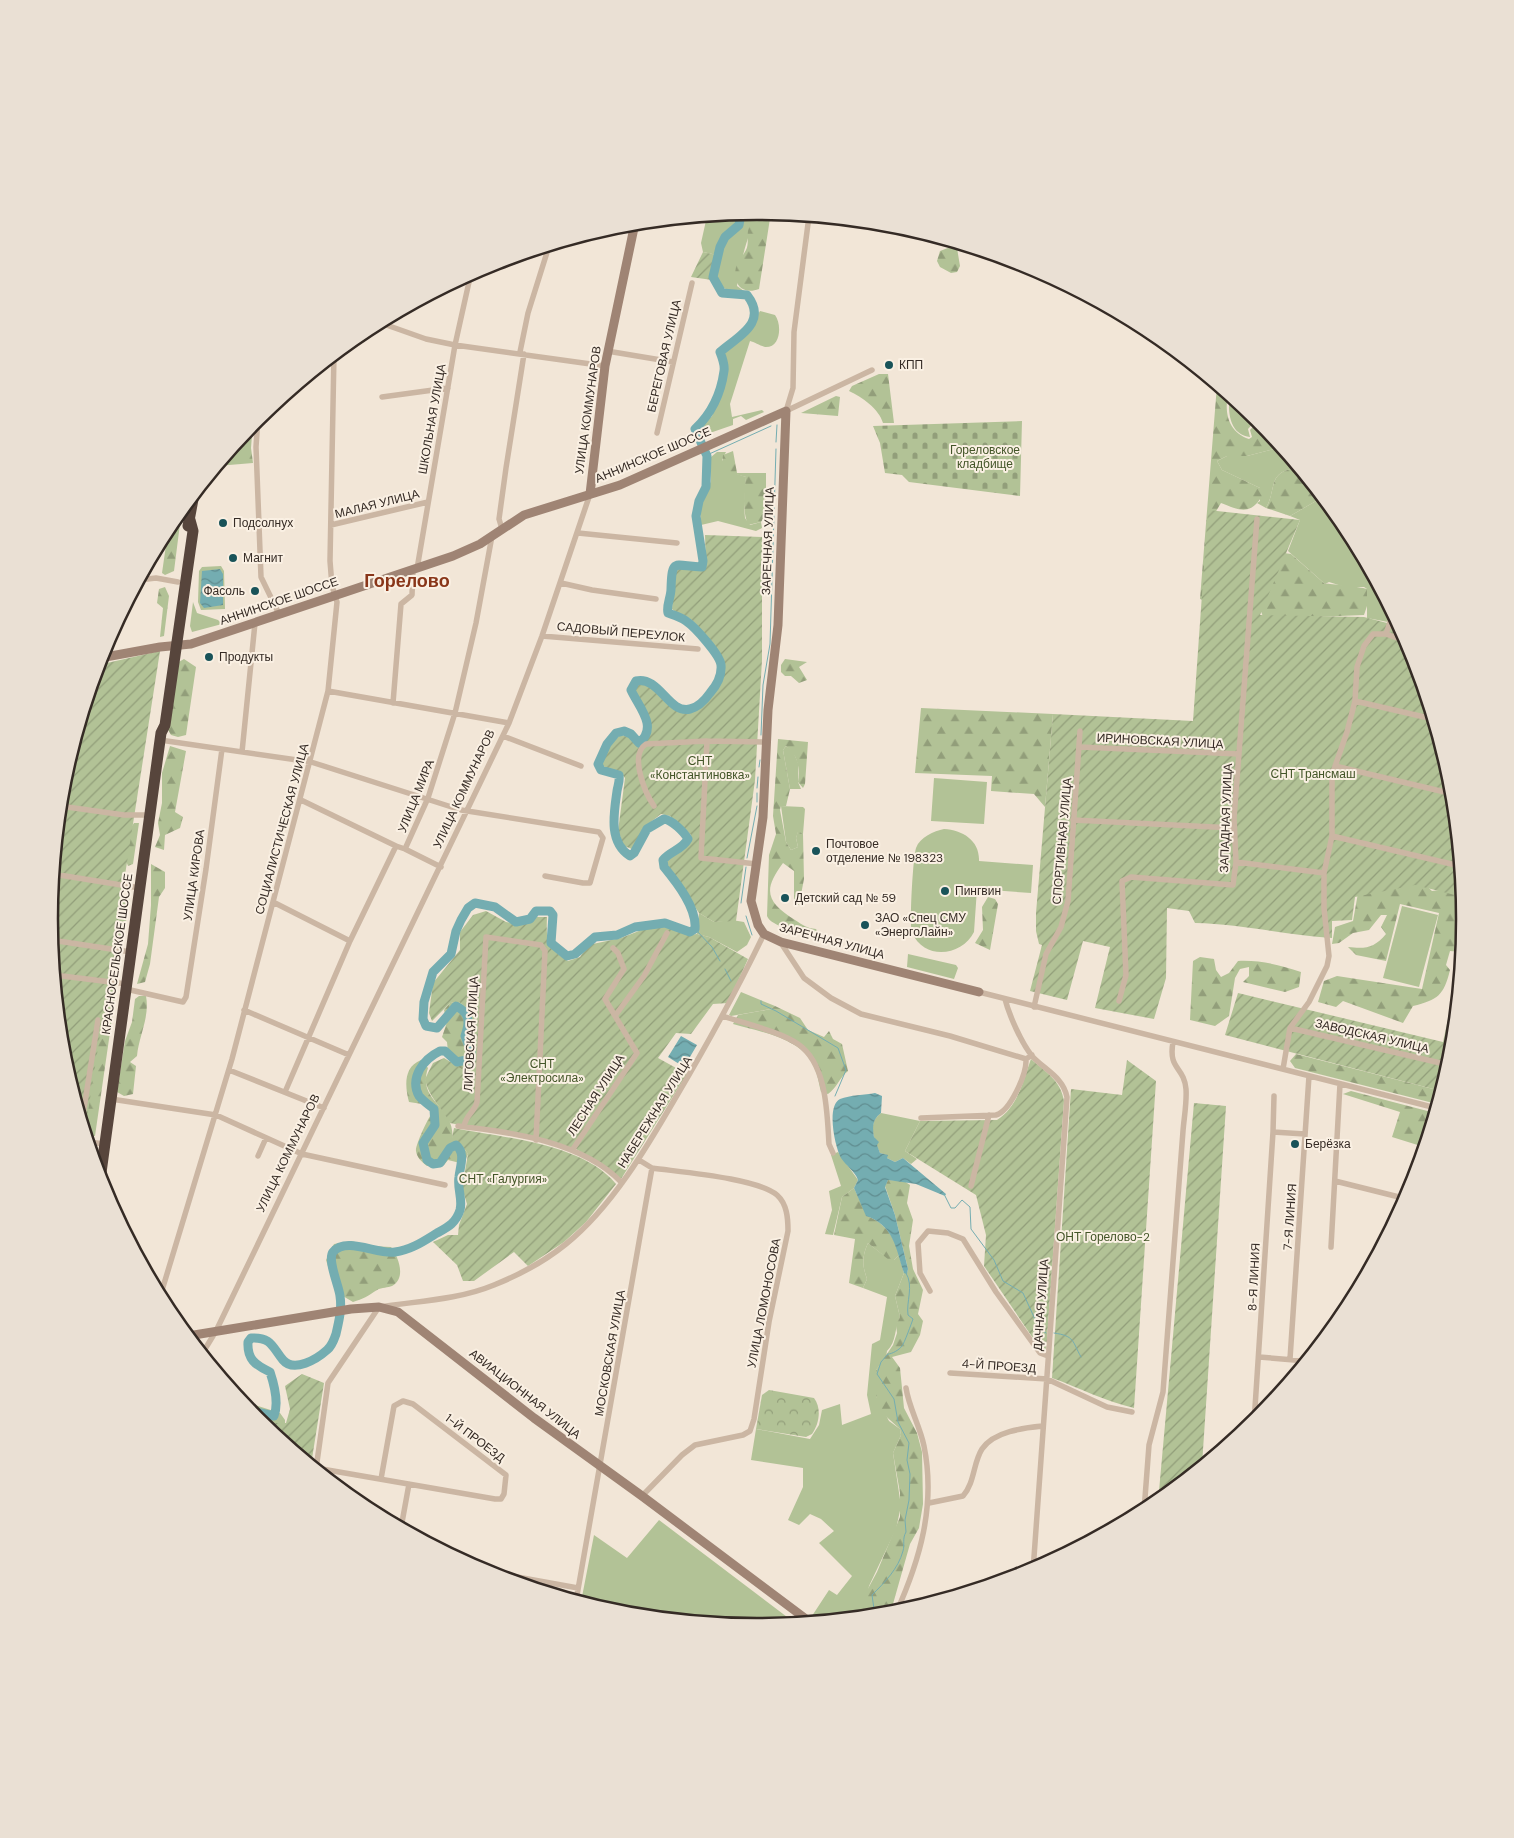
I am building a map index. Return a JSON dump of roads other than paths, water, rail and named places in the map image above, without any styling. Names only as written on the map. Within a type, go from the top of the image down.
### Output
[{"type":"highway","name":"КРАСНОСЕЛЬСКОЕ ШОССЕ","points":[[102,1164],[161,736],[165,725],[178,582],[185,530],[190,520],[192,507]]},
{"type":"highway","name":"КРАСНОСЕЛЬСКОЕ ШОССЕ","points":[[173,646],[193,531],[190,520]]},
{"type":"street","points":[[786,411],[793,388],[794,332],[808,221]]},
{"type":"street","name":"УЛИЦА КОММУНАРОВ","points":[[205,1349],[216,1331],[302,1154],[509,723],[561,583],[590,494],[607,351],[633,231]]},
{"type":"street","points":[[502,528],[499,519],[528,313],[547,252]]},
{"type":"street","name":"ШКОЛЬНАЯ УЛИЦА","points":[[393,703],[402,604],[412,595],[455,345],[469,282]]},
{"type":"street","name":"БЕРЕГОВАЯ УЛИЦА","points":[[657,433],[692,283]]},
{"type":"street","points":[[387,325],[426,339],[455,345],[605,366]]},
{"type":"street","points":[[607,351],[673,362]]},
{"type":"street","name":"СОЦИАЛИСТИЧЕСКАЯ УЛИЦА","points":[[163,1288],[229,1070],[328,691],[337,602],[330,561],[334,362]]},
{"type":"street","name":"АННИНСКОЕ ШОССЕ","points":[[109,657],[191,644],[335,594],[462,553],[492,536],[514,520],[541,508],[620,485],[786,411],[872,370]]},
{"type":"street","points":[[382,397],[448,388]]},
{"type":"street","name":"ЗАРЕЧНАЯ УЛИЦА","points":[[786,411],[778,625],[767,742],[764,812],[752,909],[754,918],[764,934],[781,942],[1431,1107]]},
{"type":"street","points":[[257,429],[256,447],[261,577],[279,614]]},
{"type":"street","name":"МАЛАЯ УЛИЦА","points":[[331,525],[428,502]]},
{"type":"street","name":"ЗАПАДНАЯ УЛИЦА","points":[[1119,1002],[1126,975],[1122,881],[1131,877],[1233,885],[1236,862],[1234,828],[1257,519]]},
{"type":"street","points":[[578,533],[677,543]]},
{"type":"street","name":"УЛИЦА МИРА","points":[[285,1092],[350,941],[396,846],[405,849],[428,798],[456,712],[478,614],[492,536]]},
{"type":"street","points":[[146,579],[156,578],[178,582]]},
{"type":"street","points":[[561,583],[592,590],[656,599]]},
{"type":"street","points":[[242,752],[254,623]]},
{"type":"street","points":[[1386,634],[1390,623]]},
{"type":"street","points":[[1283,1069],[1290,1028],[1316,990],[1329,956],[1324,908],[1324,873],[1332,836],[1331,787],[1335,766],[1355,701],[1357,668],[1369,637],[1376,633],[1397,638]]},
{"type":"street","name":"САДОВЫЙ ПЕРЕУЛОК","points":[[542,636],[698,649]]},
{"type":"street","points":[[328,691],[456,712],[509,723]]},
{"type":"street","points":[[1355,701],[1426,717]]},
{"type":"street","name":"СПОРТИВНАЯ УЛИЦА","points":[[1034,1007],[1046,954],[1061,927],[1068,901],[1080,732]]},
{"type":"street","points":[[161,736],[222,749],[311,762],[467,812],[599,832],[603,838],[590,883],[545,876]]},
{"type":"street","points":[[503,736],[581,766]]},
{"type":"street","points":[[707,741],[701,858],[757,864]]},
{"type":"street","points":[[654,806],[644,792],[639,755],[641,747],[653,742],[767,742]]},
{"type":"street","name":"ИРИНОВСКАЯ УЛИЦА","points":[[1080,747],[1239,754]]},
{"type":"street","name":"УЛИЦА КИРОВА","points":[[126,986],[183,1002],[186,997],[222,749]]},
{"type":"street","points":[[1335,766],[1445,792]]},
{"type":"street","points":[[301,800],[396,846]]},
{"type":"street","points":[[67,807],[124,815],[150,815]]},
{"type":"street","points":[[1074,820],[1234,828]]},
{"type":"street","points":[[1332,836],[1454,865]]},
{"type":"street","points":[[405,849],[441,867]]},
{"type":"street","points":[[1236,862],[1324,873]]},
{"type":"street","points":[[59,876],[140,888]]},
{"type":"street","points":[[274,902],[350,941]]},
{"type":"street","points":[[613,948],[618,953],[624,969],[604,999],[615,1016],[652,964],[667,933]]},
{"type":"street","name":"НАБЕРЕЖНАЯ УЛИЦА","points":[[379,1307],[461,1295],[493,1286],[524,1271],[566,1244],[622,1183],[639,1160],[723,1016],[764,934]]},
{"type":"street","name":"ЛИГОВСКАЯ УЛИЦА","points":[[486,937],[541,945],[545,952],[536,1140],[461,1126],[466,1117],[474,1110],[477,1102],[486,937]]},
{"type":"street","points":[[58,941],[131,952]]},
{"type":"street","name":"ДАЧНАЯ УЛИЦА","points":[[781,942],[804,978],[819,990],[861,1014],[1029,1057],[1056,1076],[1065,1089],[1067,1097],[1034,1561]]},
{"type":"street","points":[[60,976],[126,986]]},
{"type":"street","name":"ДАЧНАЯ УЛИЦА","points":[[1005,999],[1029,1057]]},
{"type":"street","points":[[244,1010],[350,1055]]},
{"type":"street","name":"ЛЕСНАЯ УЛИЦА","points":[[573,1149],[637,1053],[615,1016]]},
{"type":"street","points":[[723,1016],[787,1038],[799,1045],[810,1055],[816,1065],[821,1082],[829,1144],[833,1153]]},
{"type":"street","points":[[84,1109],[98,1020]]},
{"type":"street","name":"ЗАВОДСКАЯ УЛИЦА","points":[[1290,1028],[1441,1063]]},
{"type":"street","points":[[1145,1502],[1148,1445],[1163,1392],[1186,1088],[1172,1060],[1173,1042]]},
{"type":"street","points":[[920,1118],[1003,1113],[1008,1107],[1027,1066],[1029,1057]]},
{"type":"street","points":[[229,1070],[324,1108]]},
{"type":"street","name":"7-Я ЛИНИЯ","points":[[1290,1359],[1309,1076]]},
{"type":"street","points":[[1331,1247],[1340,1084]]},
{"type":"street","name":"8-Я ЛИНИЯ","points":[[1255,1411],[1274,1096]]},
{"type":"street","points":[[111,1099],[216,1115],[302,1154],[445,1186]]},
{"type":"street","points":[[972,1186],[989,1115]]},
{"type":"street","points":[[1273,1132],[1305,1134]]},
{"type":"street","points":[[258,1156],[266,1138]]},
{"type":"street","points":[[536,1140],[573,1149],[614,1174],[622,1183]]},
{"type":"street","points":[[95,1143],[105,1144]]},
{"type":"street","name":"УЛИЦА ЛОМОНОСОВА","points":[[639,1160],[652,1168],[750,1183],[769,1189],[783,1202],[788,1219],[788,1231],[769,1322],[754,1419],[750,1431],[743,1435],[695,1445],[682,1454],[642,1496]]},
{"type":"street","name":"МОСКОВСКАЯ УЛИЦА","points":[[577,1595],[652,1178],[652,1168]]},
{"type":"street","points":[[1335,1181],[1398,1197]]},
{"type":"street","points":[[930,1291],[920,1273],[918,1242],[928,1231],[937,1230],[958,1236],[967,1244],[996,1292],[1040,1354],[1048,1356]]},
{"type":"street","points":[[317,1462],[328,1383],[379,1307]]},
{"type":"street","name":"АВИАЦИОННАЯ УЛИЦА","points":[[195,1335],[351,1309],[379,1307],[398,1312],[534,1418],[803,1617]]},
{"type":"street","points":[[1259,1357],[1299,1361]]},
{"type":"street","name":"4-Й ПРОЕЗД","points":[[950,1373],[1046,1379]]},
{"type":"street","points":[[1046,1379],[1107,1407],[1132,1412]]},
{"type":"street","points":[[899,1604],[922,1540],[929,1502],[929,1473],[926,1454],[906,1388]]},
{"type":"street","name":"1-Й ПРОЕЗД","points":[[326,1470],[409,1484],[501,1499],[504,1494],[506,1476],[413,1404],[403,1401],[394,1406],[381,1479]]},
{"type":"street","points":[[929,1502],[963,1496],[972,1480],[983,1448],[994,1440],[1016,1429],[1043,1426]]},
{"type":"street","points":[[402,1522],[409,1484]]},
{"type":"street","points":[[525,1578],[578,1588]]},
{"type":"water","points":[[220,569],[223,574],[223,605],[204,608],[200,603],[202,571]]},
{"type":"water","points":[[681,1036],[697,1045],[684,1067],[668,1057]]},
{"type":"water","points":[[875,1093],[882,1096],[881,1113],[876,1118],[873,1126],[874,1137],[879,1142],[877,1145],[880,1153],[888,1155],[887,1158],[895,1162],[903,1158],[946,1194],[945,1196],[916,1184],[888,1180],[885,1187],[895,1215],[908,1269],[907,1274],[904,1273],[896,1247],[888,1232],[883,1225],[866,1216],[854,1188],[858,1180],[841,1158],[834,1136],[833,1110],[836,1103],[840,1099]]},
{"type":"waterway","points":[[261,1413],[274,1416],[276,1405],[274,1388],[270,1372],[253,1361],[249,1353],[248,1342],[251,1338],[267,1341],[283,1360],[293,1365],[312,1361],[330,1347],[336,1334],[341,1306],[331,1261],[333,1252],[346,1246],[388,1252],[406,1249],[448,1227],[460,1210],[461,1152],[456,1145],[450,1148],[440,1163],[433,1164],[427,1160],[423,1143],[435,1125],[434,1109],[419,1096],[416,1082],[420,1069],[434,1054],[440,1051],[445,1051],[457,1062],[471,1059],[471,1052],[465,1036],[468,1018],[461,1009],[456,1006],[437,1028],[426,1026],[423,1019],[424,1002],[433,972],[451,954],[456,931],[468,908],[475,903],[495,907],[516,922],[530,919],[536,911],[550,911],[553,915],[551,943],[567,956],[575,954],[595,937],[617,935],[635,927],[665,923],[690,932],[695,929],[695,921],[689,904],[680,888],[664,867],[663,860],[683,846],[688,839],[678,827],[664,819],[647,829],[634,853],[630,856],[623,850],[615,835],[614,818],[619,775],[601,770],[598,764],[607,744],[616,733],[624,731],[631,734],[639,743],[645,737],[647,730],[645,716],[631,690],[636,681],[644,681],[651,684],[676,706],[682,709],[690,709],[704,701],[720,677],[720,660],[712,648],[690,624],[682,618],[668,613],[668,607],[674,568],[680,565],[702,567],[703,561],[696,516],[699,501],[706,487],[707,456],[695,429],[714,403],[723,379],[724,369],[720,352],[743,334],[753,320],[753,305],[747,295],[722,293],[713,277],[720,247],[725,237],[739,225],[740,220]]},
{"type":"waterway","points":[[776,442],[777,425]]},
{"type":"waterway","points":[[707,455],[771,426]]},
{"type":"waterway","points":[[761,735],[763,685],[770,644],[776,449]]},
{"type":"waterway","points":[[759,767],[760,760]]},
{"type":"waterway","points":[[757,788],[758,777]]},
{"type":"waterway","points":[[757,793],[757,802]]},
{"type":"waterway","points":[[747,858],[757,806]]},
{"type":"waterway","points":[[741,903],[746,867]]},
{"type":"waterway","points":[[746,916],[752,935]]},
{"type":"waterway","points":[[695,929],[712,947],[720,961]]},
{"type":"waterway","points":[[725,969],[731,981]]},
{"type":"waterway","points":[[761,1001],[761,1004],[838,1048],[846,1070],[835,1096]]},
{"type":"waterway","points":[[945,1196],[951,1208],[955,1208],[962,1200],[970,1207],[971,1229],[994,1260],[1003,1281],[1023,1293],[1039,1328],[1046,1333]]},
{"type":"waterway","points":[[874,1608],[872,1595],[898,1564],[904,1548],[906,1532],[905,1520],[909,1500],[910,1474],[907,1460],[909,1443],[898,1422],[894,1399],[877,1374],[881,1362],[888,1354],[895,1352],[902,1346],[913,1319],[908,1315],[910,1289],[906,1273]]},
{"type":"waterway","points":[[1054,1333],[1061,1334],[1072,1340],[1081,1357]]},
{"type":"place","name":"КПП","points":[[889,365]]},
{"type":"place","name":"Подсолнух","points":[[223,523]]},
{"type":"place","name":"Магнит","points":[[233,558]]},
{"type":"place","name":"Фасоль","points":[[255,591]]},
{"type":"place","name":"Продукты","points":[[209,657]]},
{"type":"place","name":"Почтовое отделение № 198323","points":[[816,851]]},
{"type":"place","name":"Пингвин","points":[[945,891]]},
{"type":"place","name":"Детский сад № 59","points":[[785,898]]},
{"type":"place","name":"ЗАО «Спец СМУ «ЭнергоЛайн»","points":[[865,925]]},
{"type":"place","name":"Берёзка","points":[[1295,1144]]},
{"type":"district","name":"Горелово","points":[[407,581]]},
{"type":"park label","name":"Гореловское кладбище","points":[[985,457]]},
{"type":"park label","name":"СНТ «Константиновка»","points":[[700,768]]},
{"type":"park label","name":"СНТ Трансмаш","points":[[1313,774]]},
{"type":"park label","name":"СНТ «Электросила»","points":[[542,1071]]},
{"type":"park label","name":"СНТ «Галургия»","points":[[503,1179]]},
{"type":"park label","name":"ОНТ Горелово-2","points":[[1103,1237]]}]
